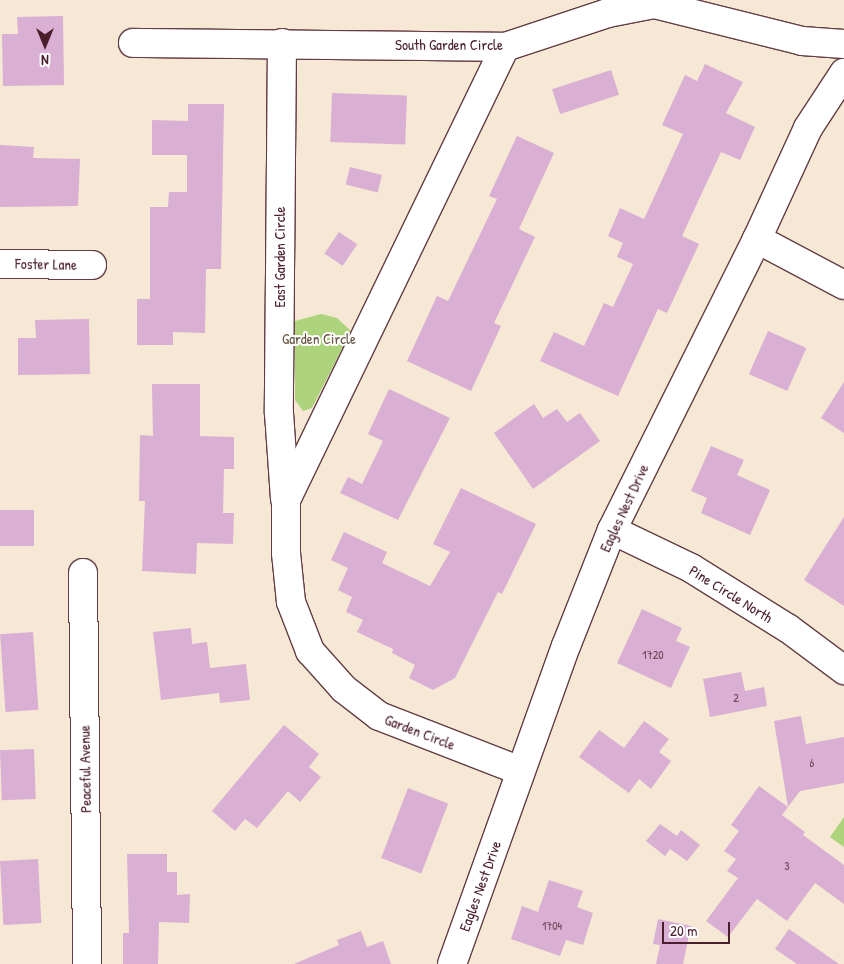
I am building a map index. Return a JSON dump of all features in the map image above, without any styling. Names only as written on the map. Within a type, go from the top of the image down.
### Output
[{"type":"street","name":"South Garden Circle","points":[[133,43],[282,43],[505,47],[608,13],[654,4],[802,41],[844,44]]},
{"type":"street","name":"East Garden Circle","points":[[282,43],[279,413],[286,500]]},
{"type":"street","name":"Garden Circle","points":[[505,47],[286,500],[286,553],[290,602],[316,658],[344,689],[379,716],[520,771]]},
{"type":"street","name":"Eagles Nest Drive","points":[[452,964],[520,771],[612,530],[756,239],[808,128],[844,73]]},
{"type":"street","points":[[756,239],[844,285]]},
{"type":"street","name":"Foster Lane","points":[[0,264],[92,265]]},
{"type":"street","name":"Pine Circle North","points":[[612,530],[691,568],[789,630],[844,670]]},
{"type":"street","name":"Peaceful Avenue","points":[[83,574],[87,964]]},
{"type":"green space","name":"Garden Circle","points":[[321,314],[337,318],[351,331],[312,408],[303,411],[295,400],[295,321]]},
{"type":"green space","points":[[844,817],[844,847],[830,837]]},
{"type":"building","points":[[63,16],[64,85],[3,86],[2,34],[18,34],[17,17]]},
{"type":"building","points":[[705,64],[743,82],[726,113],[755,127],[740,160],[721,152],[682,236],[699,244],[667,313],[658,309],[618,396],[540,361],[554,332],[584,346],[604,303],[613,307],[633,264],[617,257],[623,243],[608,236],[620,208],[644,219],[683,134],[662,125],[685,75],[697,81]]},
{"type":"building","points":[[611,70],[619,95],[560,114],[552,89]]},
{"type":"building","points":[[332,93],[407,96],[405,145],[330,142]]},
{"type":"building","points":[[188,104],[224,104],[221,269],[206,269],[205,333],[173,332],[173,345],[137,345],[137,299],[150,299],[150,207],[168,207],[169,192],[187,192],[187,155],[152,155],[152,120],[188,121]]},
{"type":"building","points":[[517,136],[554,153],[519,229],[535,237],[494,323],[501,326],[471,391],[407,361],[437,296],[448,301],[497,199],[489,196]]},
{"type":"building","points":[[0,145],[34,147],[33,158],[80,159],[78,206],[0,207]]},
{"type":"building","points":[[350,167],[382,175],[378,192],[346,184]]},
{"type":"building","points":[[339,232],[357,244],[343,266],[324,254]]},
{"type":"building","points":[[89,319],[90,374],[18,375],[18,338],[36,338],[35,320]]},
{"type":"building","points":[[768,331],[806,348],[787,391],[749,374]]},
{"type":"building","points":[[844,382],[844,433],[821,418]]},
{"type":"building","points":[[152,384],[200,384],[200,436],[234,437],[234,469],[224,469],[223,513],[234,513],[233,544],[197,543],[196,574],[142,571],[145,501],[139,501],[140,435],[153,436]]},
{"type":"building","points":[[389,389],[450,418],[398,520],[340,493],[348,477],[362,484],[383,441],[368,434]]},
{"type":"building","points":[[534,404],[543,418],[557,409],[567,422],[580,413],[600,441],[533,489],[494,433]]},
{"type":"building","points":[[711,446],[744,460],[737,475],[770,490],[750,535],[701,513],[707,498],[691,491]]},
{"type":"building","points":[[461,488],[536,524],[502,594],[498,592],[455,678],[433,690],[409,678],[415,665],[392,653],[393,649],[357,632],[363,620],[346,612],[352,597],[338,590],[348,568],[331,560],[344,532],[387,552],[382,563],[430,586],[450,552],[433,544]]},
{"type":"building","points":[[0,510],[34,510],[34,546],[0,546]]},
{"type":"building","points":[[844,517],[844,606],[804,580]]},
{"type":"building","points":[[642,609],[682,628],[676,641],[690,647],[671,688],[617,663]]},
{"type":"building","points":[[191,628],[192,644],[207,642],[210,668],[246,664],[250,700],[220,703],[219,693],[161,700],[153,632]]},
{"type":"building","points":[[33,632],[38,710],[6,712],[0,634]]},
{"type":"building","points":[[741,672],[745,691],[764,687],[767,706],[710,717],[703,679]]},
{"type":"building","points":[[801,716],[806,744],[844,737],[844,783],[800,791],[788,807],[774,721]]},
{"type":"building","points":[[644,721],[669,739],[659,752],[671,761],[651,789],[639,779],[629,793],[579,757],[599,730],[624,748]]},
{"type":"building","points":[[284,725],[319,754],[309,767],[321,777],[300,802],[288,791],[257,828],[245,819],[235,831],[212,811]]},
{"type":"building","points":[[34,749],[36,799],[2,800],[0,750]]},
{"type":"building","points":[[759,786],[788,807],[782,815],[805,832],[803,835],[844,865],[844,904],[815,883],[787,921],[757,899],[728,937],[706,921],[738,878],[727,871],[736,859],[724,851],[739,831],[731,825]]},
{"type":"building","points":[[408,788],[448,803],[421,873],[381,858]]},
{"type":"building","points":[[660,824],[677,836],[681,830],[700,845],[687,861],[670,849],[665,856],[646,841]]},
{"type":"building","points":[[127,854],[167,854],[167,872],[177,872],[177,895],[190,894],[189,923],[159,922],[158,964],[123,964],[123,933],[129,933]]},
{"type":"building","points":[[38,859],[41,923],[3,925],[0,861]]},
{"type":"building","points":[[549,880],[583,891],[577,907],[593,913],[583,945],[566,940],[560,956],[511,939],[522,906],[538,912]]},
{"type":"building","points":[[658,919],[691,926],[683,964],[656,964],[660,945],[653,944]]},
{"type":"building","points":[[789,929],[839,964],[797,964],[775,949]]},
{"type":"building","points":[[361,931],[367,947],[383,941],[391,964],[294,964],[339,945],[337,940]]}]
